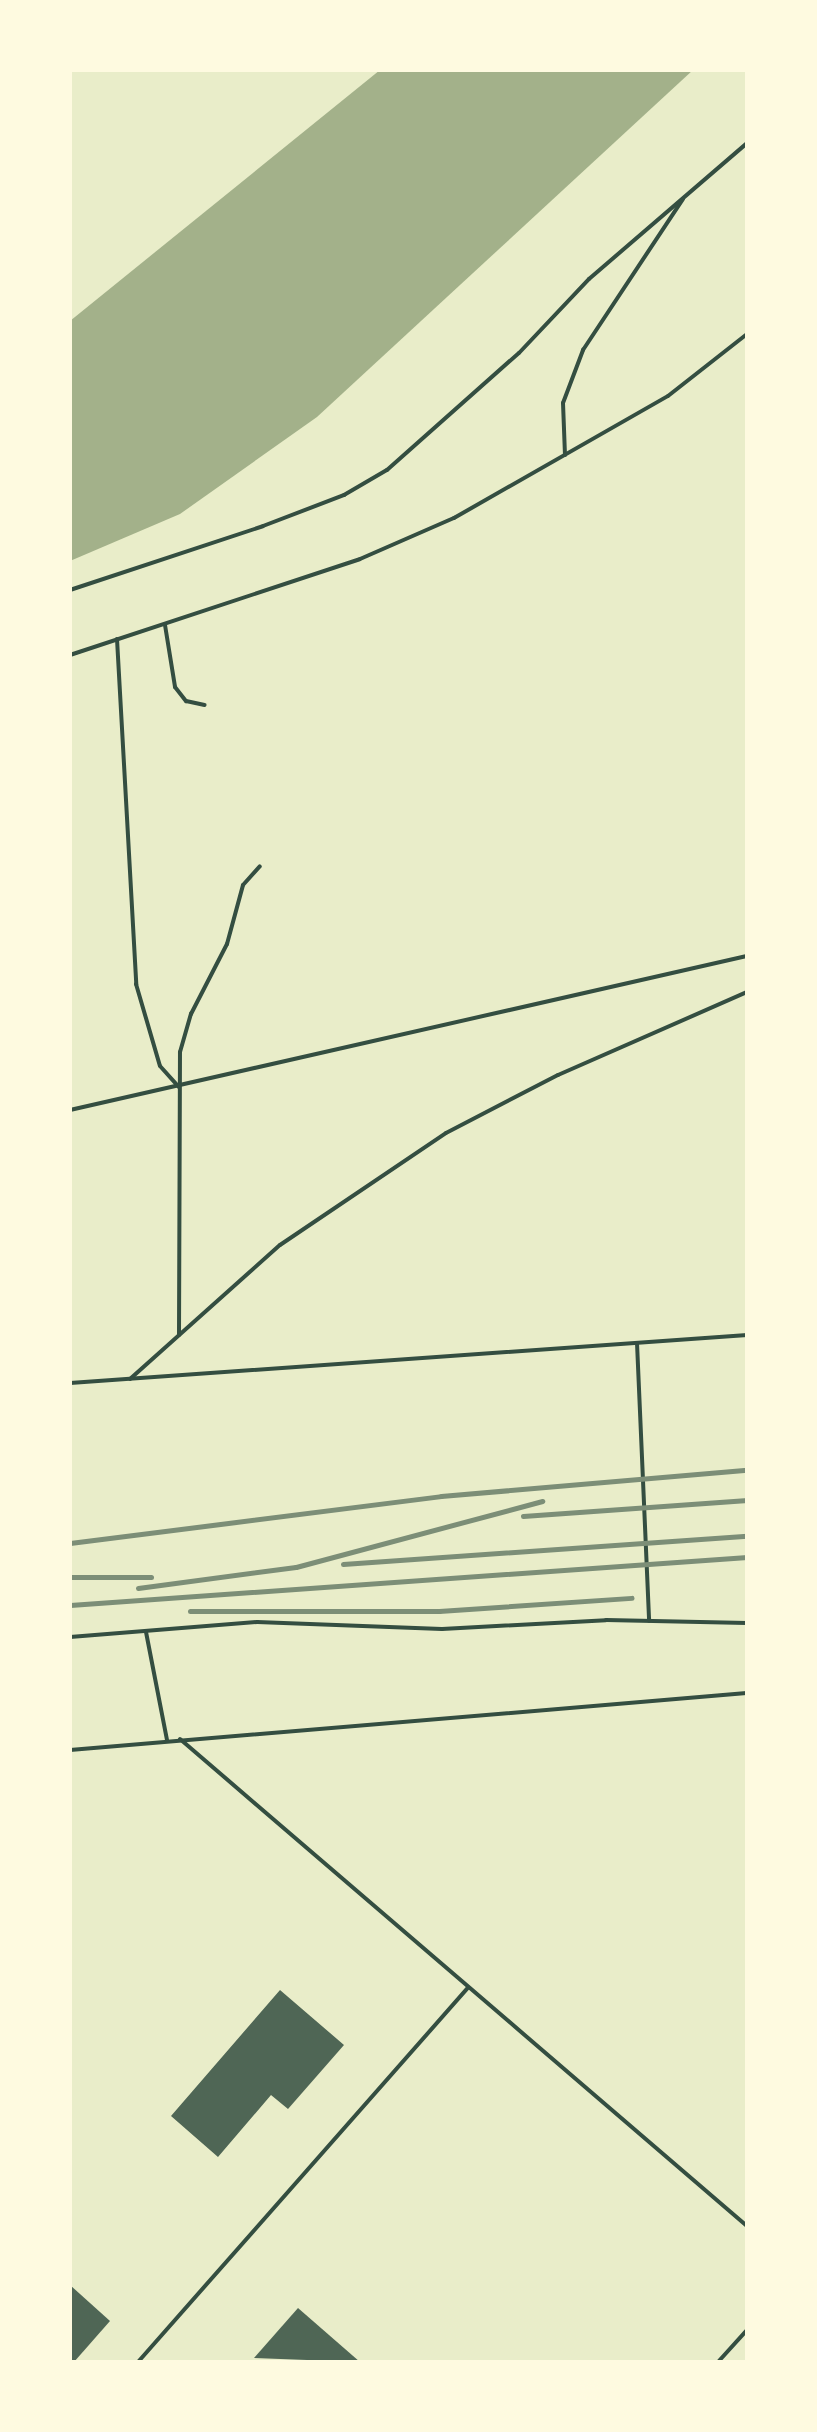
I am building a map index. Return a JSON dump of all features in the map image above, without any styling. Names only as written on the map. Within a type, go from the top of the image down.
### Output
[{"type":"lane","points":[[70,590],[263,526],[387,470],[685,195],[747,144]]},
{"type":"lane","points":[[566,457],[563,403],[583,350],[685,195]]},
{"type":"lane","points":[[70,655],[360,559],[454,518],[668,396],[747,334]]},
{"type":"lane","points":[[164,623],[175,686],[186,701],[205,706]]},
{"type":"lane","points":[[116,639],[136,984],[160,1066],[179,1087]]},
{"type":"lane","points":[[178,1335],[179,1087],[191,1014],[226,944],[243,885],[260,866]]},
{"type":"lane","points":[[70,1110],[747,956]]},
{"type":"lane","points":[[130,1379],[280,1245],[446,1133],[558,1075],[747,992]]},
{"type":"lane","points":[[70,1383],[747,1336]]},
{"type":"lane","points":[[637,1343],[650,1621]]},
{"type":"lane","points":[[70,1638],[257,1622],[442,1629],[650,1621],[747,1623]]},
{"type":"lane","points":[[146,1630],[167,1740]]},
{"type":"lane","points":[[70,1750],[747,1693]]},
{"type":"lane","points":[[180,1739],[747,2226]]},
{"type":"lane","points":[[138,2362],[468,1988]]},
{"type":"lane","points":[[718,2362],[747,2330]]},
{"type":"shaded area","points":[[380,70],[693,70],[317,417],[180,514],[70,561],[70,321]]},
{"type":"building","points":[[280,1990],[344,2045],[288,2109],[271,2095],[218,2157],[171,2116]]},
{"type":"building","points":[[70,2285],[110,2321],[74,2362],[70,2362]]},
{"type":"building","points":[[298,2308],[360,2362],[254,2358]]},
{"type":"railway","points":[[70,1543],[441,1496],[747,1470]]},
{"type":"railway","points":[[523,1516],[747,1500]]},
{"type":"railway","points":[[138,1588],[296,1567],[542,1501]]},
{"type":"railway","points":[[343,1564],[747,1536]]},
{"type":"railway","points":[[70,1605],[747,1557]]},
{"type":"railway","points":[[70,1577],[151,1577]]},
{"type":"railway","points":[[190,1611],[439,1611],[632,1598]]}]
